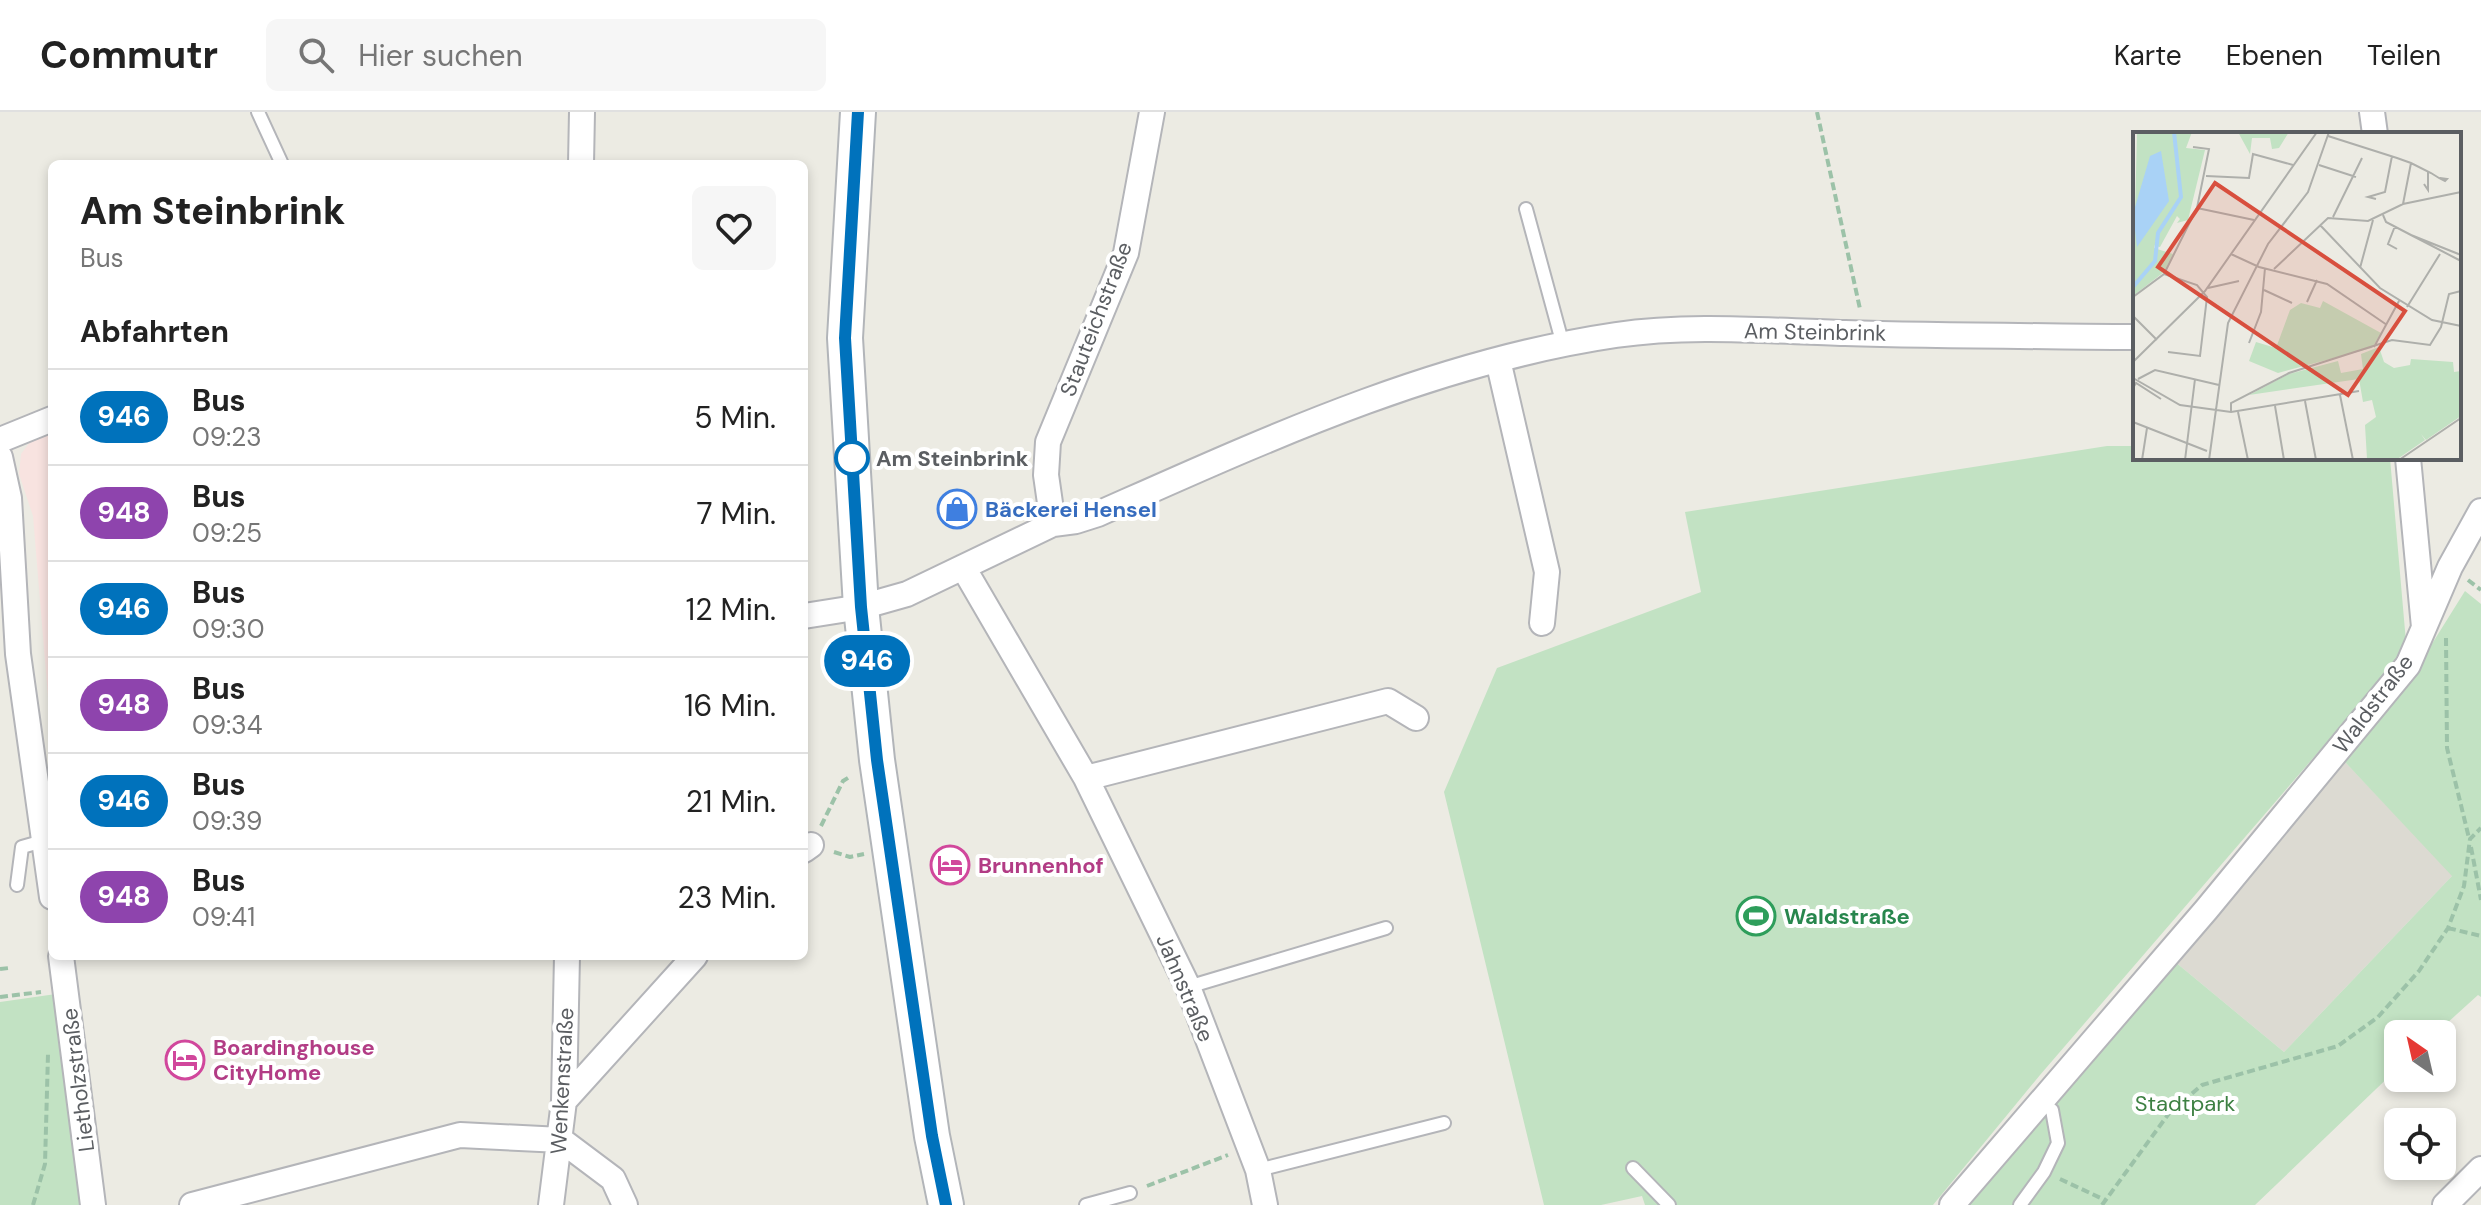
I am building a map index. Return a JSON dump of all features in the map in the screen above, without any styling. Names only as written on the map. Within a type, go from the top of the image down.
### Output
[{"type":"main road","points":[[858,112],[845,338],[861,607],[877,760],[932,1136],[946,1205]]},
{"type":"street","points":[[581,160],[582,112]]},
{"type":"street","name":"Stauteichstraße","points":[[1053,524],[1046,475],[1048,442],[1126,253],[1152,112]]},
{"type":"street","points":[[2372,112],[2375,132]]},
{"type":"street","name":"Am Steinbrink","points":[[808,615],[861,607],[907,594],[1053,524],[1098,514],[1300,425],[1392,390],[1563,345],[1617,334],[1694,329],[2133,337]]},
{"type":"street","points":[[1498,360],[1547,572],[1542,623]]},
{"type":"street","points":[[0,440],[48,421]]},
{"type":"street","points":[[0,457],[9,498],[18,654],[48,872]]},
{"type":"street","points":[[2408,460],[2424,627]]},
{"type":"street","name":"Waldstraße","points":[[1952,1205],[2206,910],[2408,665],[2450,567],[2481,511]]},
{"type":"street","name":"Jahnstraße","points":[[963,567],[1086,778],[1188,987],[1258,1170],[1265,1205]]},
{"type":"street","points":[[1086,778],[1388,701],[1416,718]]},
{"type":"street","name":"Lietholzstraße","points":[[62,960],[93,1205]]},
{"type":"street","name":"Wenkenstraße","points":[[551,1205],[564,1101],[567,960]]},
{"type":"street","points":[[564,1101],[691,960]]},
{"type":"street","points":[[192,1205],[460,1135],[561,1140],[613,1179],[625,1205]]},
{"type":"street","points":[[2445,1205],[2481,1169]]},
{"type":"lane","points":[[258,112],[280,160]]},
{"type":"lane","points":[[1526,209],[1563,345]]},
{"type":"lane","points":[[17,885],[22,847],[43,841]]},
{"type":"lane","points":[[1188,987],[1386,928]]},
{"type":"lane","points":[[2020,1205],[2044,1172],[2058,1143],[2052,1110],[2041,1103]]},
{"type":"lane","points":[[1258,1170],[1444,1123]]},
{"type":"lane","points":[[1633,1168],[1669,1205]]},
{"type":"lane","points":[[1086,1205],[1130,1193]]},
{"type":"path","points":[[1817,112],[1865,334]]},
{"type":"path","points":[[2473,584],[2481,590]]},
{"type":"path","points":[[2436,603],[2446,636],[2447,748],[2470,839],[2481,900]]},
{"type":"path","points":[[808,848],[843,781],[877,760]]},
{"type":"path","points":[[2044,1172],[2103,1202],[2170,1112],[2202,1085],[2338,1046],[2378,1017],[2419,971],[2448,928],[2464,886],[2470,839],[2481,828]]},
{"type":"path","points":[[2448,928],[2481,936]]},
{"type":"path","points":[[0,969],[9,968]]},
{"type":"path","points":[[0,997],[67,990]]},
{"type":"path","points":[[33,1205],[45,1164],[48,1054]]},
{"type":"path","points":[[1130,1193],[1249,1146]]},
{"type":"shaded area","points":[[48,435],[48,697],[33,516],[19,474],[21,454],[30,442]]},
{"type":"shaded area","points":[[2345,762],[2453,875],[2284,1052],[2174,961]]},
{"type":"green space","points":[[2107,446],[2133,446],[2133,460],[2390,460],[2406,642],[2389,670],[2040,1075],[1933,1205],[1645,1205],[1642,1196],[1601,1205],[1544,1205],[1444,792],[1497,668],[1701,592],[1685,512]]},
{"type":"green space","name":"Stadtpark","points":[[2465,591],[2481,604],[2481,997],[2478,995],[2450,1020],[2384,1020],[2384,1081],[2255,1205],[1964,1205],[2174,961],[2284,1052],[2452,876],[2345,762],[2415,671]]},
{"type":"green space","points":[[56,994],[87,1205],[0,1205],[0,1002]]},
{"type":"bus line","name":"946","points":[[858,112],[845,338],[861,607],[877,760],[932,1136],[946,1205]]},
{"type":"place","name":"Am Steinbrink","points":[[852,458]]},
{"type":"place","name":"Bäckerei Hensel","points":[[957,509]]},
{"type":"place","name":"Brunnenhof","points":[[950,865]]},
{"type":"place","name":"Waldstraße","points":[[1756,916]]},
{"type":"place","name":"Boardinghouse CityHome","points":[[185,1060]]}]
